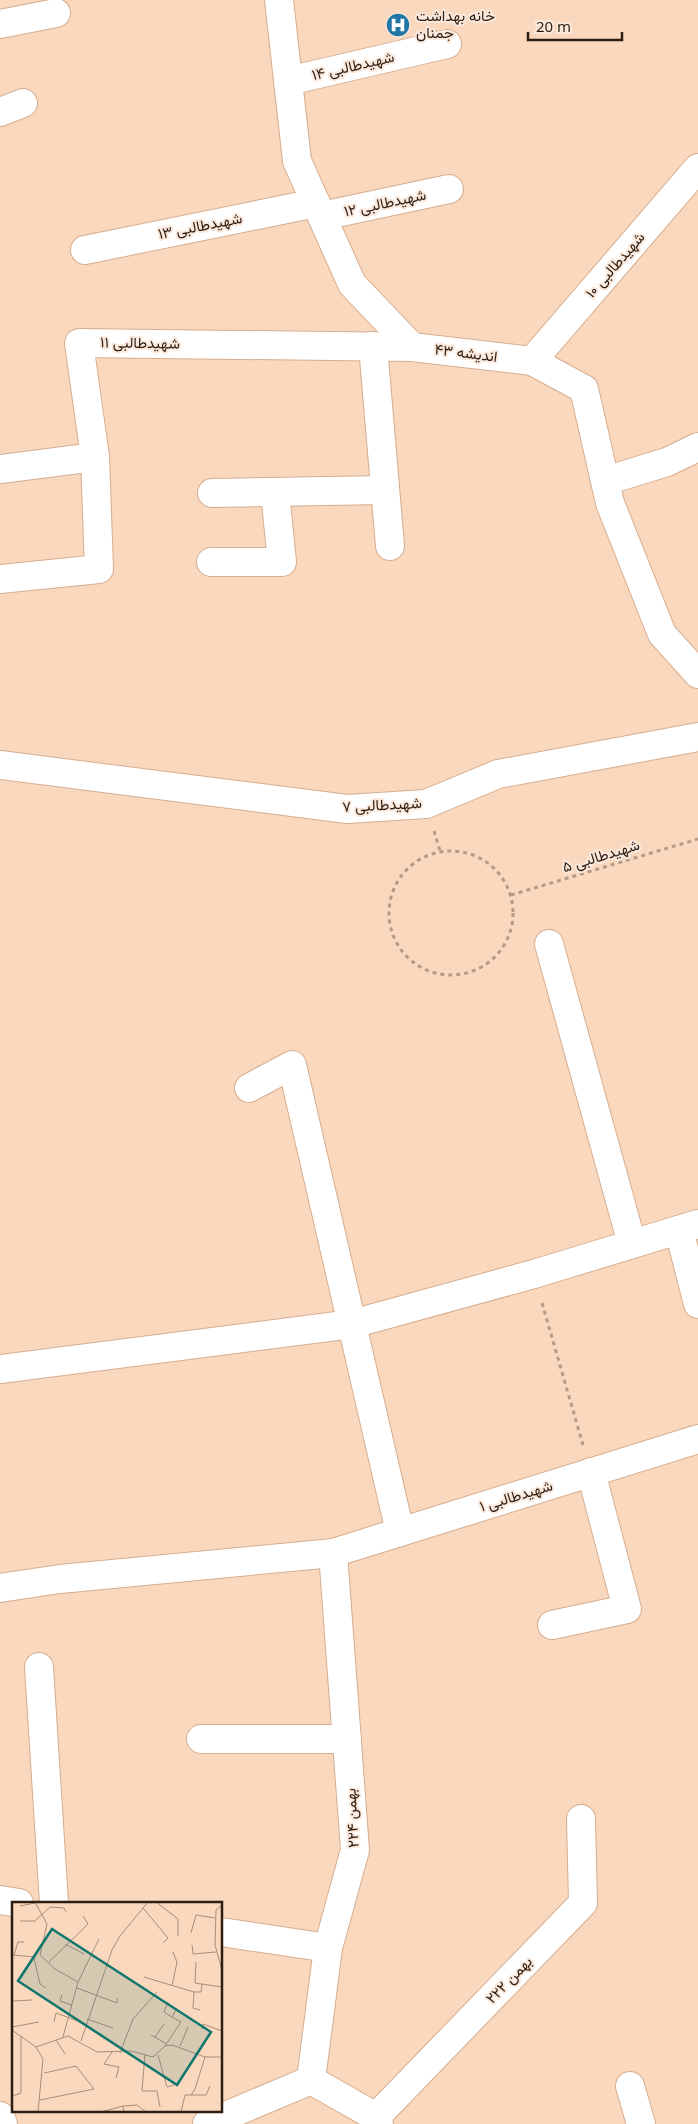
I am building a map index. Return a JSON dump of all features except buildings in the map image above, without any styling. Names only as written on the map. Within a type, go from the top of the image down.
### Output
[{"type":"street","name":"اندیشه ۴۳","points":[[279,0],[297,161],[352,284],[412,347],[532,361],[584,390],[610,503],[662,634],[698,674]]},
{"type":"street","points":[[0,24],[56,13]]},
{"type":"street","name":"شهیدطالبی ۱۴","points":[[288,81],[447,44]]},
{"type":"street","name":"شهیدطالبی ۱۰","points":[[532,361],[698,168]]},
{"type":"street","name":"شهیدطالبی ۱۲","points":[[319,210],[449,189]]},
{"type":"street","name":"شهیدطالبی ۱۳","points":[[85,250],[319,210]]},
{"type":"street","name":"شهیدطالبی ۱۱","points":[[96,457],[79,342],[412,347]]},
{"type":"street","points":[[373,346],[390,546]]},
{"type":"street","points":[[605,481],[667,462],[698,448]]},
{"type":"street","points":[[0,469],[96,457],[99,569],[0,579]]},
{"type":"street","points":[[212,493],[385,490]]},
{"type":"street","points":[[211,562],[282,562],[275,492]]},
{"type":"street","name":"شهیدطالبی ۷","points":[[0,765],[347,809],[426,804],[498,774],[698,737]]},
{"type":"street","points":[[549,944],[632,1244]]},
{"type":"street","points":[[249,1088],[292,1065],[400,1532]]},
{"type":"street","points":[[0,1369],[352,1324],[534,1274],[689,1227],[698,1304]]},
{"type":"street","name":"شهیدطالبی ۱","points":[[0,1588],[60,1579],[333,1553],[698,1439]]},
{"type":"street","points":[[552,1626],[627,1609],[591,1472]]},
{"type":"street","name":"۲۲بهمن ۴","points":[[311,2080],[328,1948],[355,1850],[333,1553]]},
{"type":"street","points":[[39,1667],[54,1902]]},
{"type":"street","points":[[202,1739],[347,1739]]},
{"type":"street","name":"۲۲بهمن ۲","points":[[377,2121],[583,1903],[581,1819]]},
{"type":"street","points":[[0,1900],[13,1902]]},
{"type":"street","points":[[222,1932],[328,1948]]},
{"type":"street","points":[[207,2124],[311,2080],[377,2121]]},
{"type":"street","points":[[630,2086],[641,2124]]},
{"type":"street","points":[[0,2116],[3,2124]]},
{"type":"path","name":"شهیدطالبی ۵","points":[[511,895],[698,839]]},
{"type":"path","points":[[440,851],[470,853],[490,865],[496,869],[511,895],[513,925],[500,952],[476,971],[447,976],[418,967],[397,945],[388,916],[394,886],[412,863],[440,851]]},
{"type":"path","points":[[534,1274],[591,1472]]},
{"type":"place","name":"خانه بهداشت جمنان","points":[[398,25]]}]
